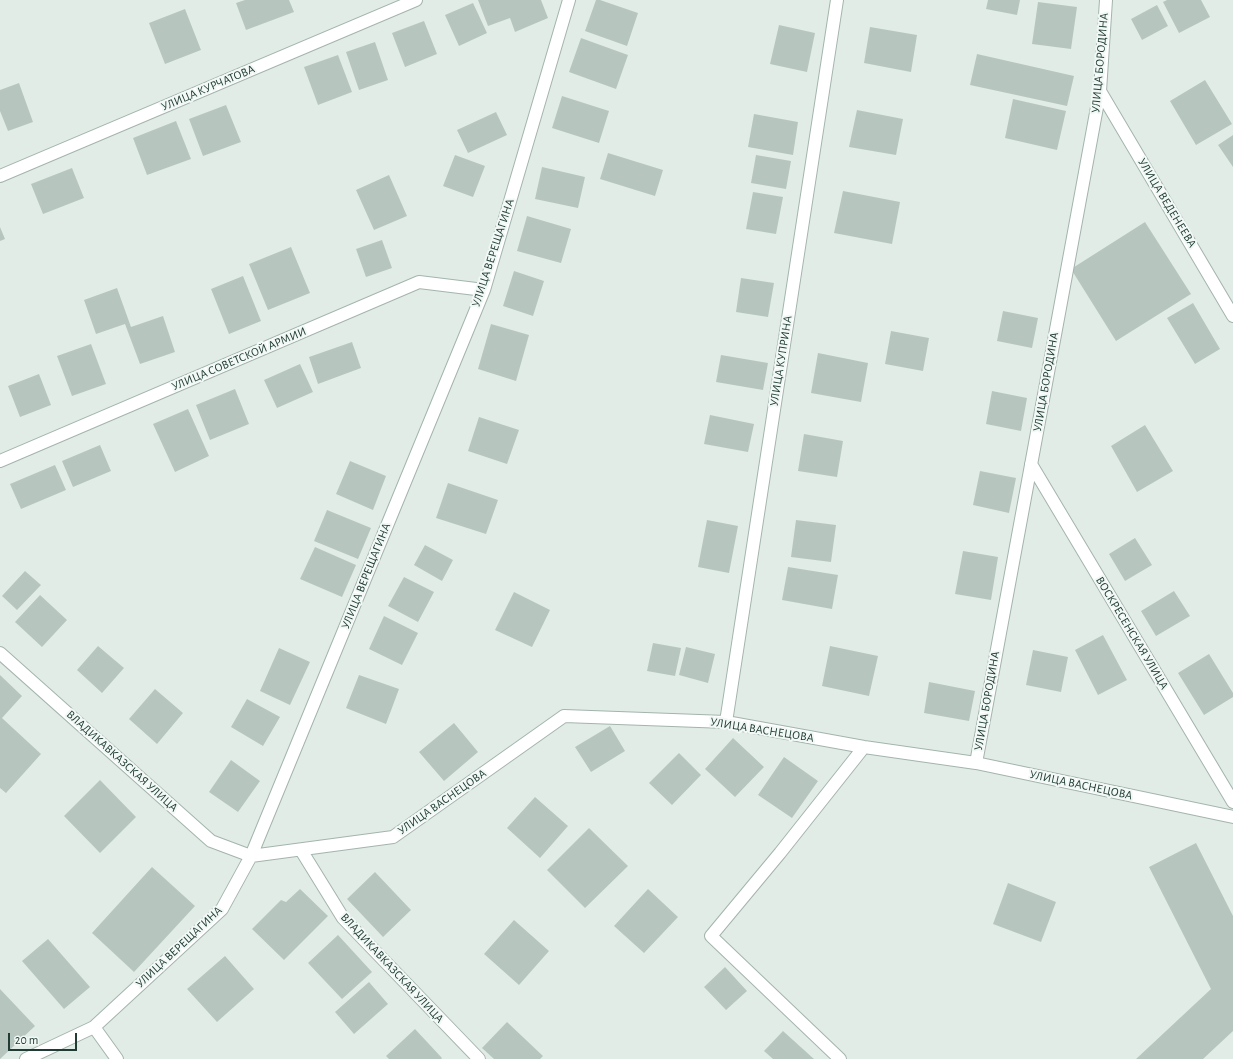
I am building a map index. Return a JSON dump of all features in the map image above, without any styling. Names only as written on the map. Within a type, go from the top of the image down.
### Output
[{"type":"street","name":"УЛИЦА КУРЧАТОВА","points":[[0,176],[416,0]]},
{"type":"street","name":"УЛИЦА ВЕРЕЩАГИНА","points":[[26,1059],[94,1027],[222,909],[252,856],[484,290],[569,0]]},
{"type":"street","name":"УЛИЦА КУПРИНА","points":[[726,722],[837,0]]},
{"type":"street","name":"УЛИЦА БОРОДИНА","points":[[976,763],[1100,91],[1106,0]]},
{"type":"street","name":"УЛИЦА ВЕДЕНЕЕВА","points":[[1100,91],[1233,316]]},
{"type":"street","name":"УЛИЦА СОВЕТСКОЙ АРМИИ","points":[[0,461],[419,282],[484,290]]},
{"type":"street","name":"ВОСКРЕСЕНСКАЯ УЛИЦА","points":[[1031,464],[1233,802]]},
{"type":"street","name":"ВЛАДИКАВКАЗСКАЯ УЛИЦА","points":[[0,653],[211,841],[252,856]]},
{"type":"street","name":"УЛИЦА ВАСНЕЦОВА","points":[[252,856],[393,837],[564,716],[726,722],[864,747],[976,763],[1233,818]]},
{"type":"street","points":[[840,1059],[711,936],[780,853],[864,747]]},
{"type":"street","name":"ВЛАДИКАВКАЗСКАЯ УЛИЦА","points":[[301,850],[343,918],[479,1059]]},
{"type":"street","points":[[94,1027],[117,1059]]},
{"type":"building","points":[[245,0],[289,0],[294,12],[246,30],[236,3]]},
{"type":"building","points":[[478,0],[541,0],[548,18],[515,32],[510,18],[488,26]]},
{"type":"building","points":[[596,0],[638,13],[627,46],[585,31]]},
{"type":"building","points":[[988,0],[1020,0],[1017,15],[986,9]]},
{"type":"building","points":[[1167,0],[1201,0],[1210,17],[1179,33],[1163,2]]},
{"type":"building","points":[[1038,2],[1077,7],[1071,49],[1032,44]]},
{"type":"building","points":[[473,3],[487,33],[459,46],[445,15]]},
{"type":"building","points":[[1157,5],[1168,26],[1142,40],[1131,19]]},
{"type":"building","points":[[185,9],[201,50],[165,64],[149,23]]},
{"type":"building","points":[[424,21],[437,54],[405,67],[392,33]]},
{"type":"building","points":[[779,25],[815,33],[807,72],[770,64]]},
{"type":"building","points":[[870,27],[917,35],[911,72],[864,63]]},
{"type":"building","points":[[581,38],[628,55],[616,89],[569,72]]},
{"type":"building","points":[[375,42],[388,80],[359,90],[346,52]]},
{"type":"building","points":[[977,54],[1074,76],[1067,106],[970,85]]},
{"type":"building","points":[[338,55],[352,92],[318,105],[304,67]]},
{"type":"building","points":[[1205,80],[1232,124],[1196,145],[1170,101]]},
{"type":"building","points":[[19,83],[33,122],[8,131],[0,111],[0,90]]},
{"type":"building","points":[[562,96],[609,111],[599,143],[552,128]]},
{"type":"building","points":[[1013,99],[1066,111],[1057,150],[1005,138]]},
{"type":"building","points":[[226,105],[241,142],[203,156],[189,119]]},
{"type":"building","points":[[857,110],[903,119],[896,155],[849,147]]},
{"type":"building","points":[[496,112],[507,135],[468,153],[457,130]]},
{"type":"building","points":[[754,114],[798,122],[793,155],[748,147]]},
{"type":"building","points":[[176,121],[191,159],[147,175],[133,138]]},
{"type":"building","points":[[1233,135],[1233,167],[1218,145]]},
{"type":"building","points":[[608,153],[663,170],[655,196],[600,179]]},
{"type":"building","points":[[455,155],[485,166],[473,197],[443,186]]},
{"type":"building","points":[[756,155],[791,161],[786,189],[751,183]]},
{"type":"building","points":[[542,167],[585,177],[578,208],[535,199]]},
{"type":"building","points":[[72,168],[84,198],[43,214],[31,184]]},
{"type":"building","points":[[389,175],[407,216],[374,230],[356,190]]},
{"type":"building","points":[[843,191],[900,202],[892,244],[834,233]]},
{"type":"building","points":[[753,192],[783,197],[776,234],[746,229]]},
{"type":"building","points":[[527,216],[571,229],[561,263],[517,251]]},
{"type":"building","points":[[1145,222],[1191,294],[1116,341],[1071,269]]},
{"type":"building","points":[[0,227],[5,239],[0,241]]},
{"type":"building","points":[[382,240],[392,268],[366,277],[356,249]]},
{"type":"building","points":[[291,247],[310,293],[268,310],[249,264]]},
{"type":"building","points":[[514,271],[544,281],[533,316],[503,306]]},
{"type":"building","points":[[243,276],[261,321],[229,334],[211,289]]},
{"type":"building","points":[[741,278],[774,283],[768,317],[736,312]]},
{"type":"building","points":[[117,288],[131,327],[163,316],[175,352],[140,364],[125,324],[96,334],[84,300]]},
{"type":"building","points":[[1193,303],[1220,349],[1195,364],[1167,318]]},
{"type":"building","points":[[1003,311],[1038,318],[1032,348],[997,341]]},
{"type":"building","points":[[491,324],[529,335],[516,381],[478,369]]},
{"type":"building","points":[[891,331],[929,338],[923,371],[885,364]]},
{"type":"building","points":[[352,342],[361,368],[318,384],[309,357]]},
{"type":"building","points":[[91,344],[106,384],[72,396],[57,356]]},
{"type":"building","points":[[818,353],[868,363],[861,402],[811,393]]},
{"type":"building","points":[[721,355],[768,363],[763,390],[716,382]]},
{"type":"building","points":[[300,364],[313,392],[277,408],[264,380]]},
{"type":"building","points":[[39,374],[51,405],[20,417],[8,386]]},
{"type":"building","points":[[235,389],[249,424],[210,440],[196,405]]},
{"type":"building","points":[[992,391],[1027,398],[1021,431],[986,424]]},
{"type":"building","points":[[188,409],[209,456],[175,472],[153,424]]},
{"type":"building","points":[[710,415],[754,424],[748,452],[704,444]]},
{"type":"building","points":[[479,417],[519,430],[507,464],[468,451]]},
{"type":"building","points":[[1145,425],[1173,471],[1137,492],[1111,446]]},
{"type":"building","points":[[804,434],[843,441],[837,477],[798,471]]},
{"type":"building","points":[[100,445],[111,471],[73,487],[62,461]]},
{"type":"building","points":[[350,461],[386,476],[373,510],[336,494]]},
{"type":"building","points":[[55,465],[66,490],[21,509],[10,484]]},
{"type":"building","points":[[980,471],[1016,478],[1009,513],[973,505]]},
{"type":"building","points":[[448,483],[498,500],[486,534],[436,518]]},
{"type":"building","points":[[327,510],[371,528],[358,559],[314,541]]},
{"type":"building","points":[[707,520],[738,526],[729,573],[698,567]]},
{"type":"building","points":[[796,520],[836,525],[831,562],[791,557]]},
{"type":"building","points":[[1135,538],[1152,565],[1125,581],[1109,554]]},
{"type":"building","points":[[425,545],[453,560],[442,581],[414,565]]},
{"type":"building","points":[[315,547],[356,565],[342,597],[300,579]]},
{"type":"building","points":[[963,551],[998,557],[991,600],[955,594]]},
{"type":"building","points":[[788,567],[838,575],[832,609],[782,600]]},
{"type":"building","points":[[25,571],[41,585],[17,610],[2,596]]},
{"type":"building","points":[[404,577],[434,592],[418,622],[388,606]]},
{"type":"building","points":[[1174,591],[1190,616],[1156,636],[1141,611]]},
{"type":"building","points":[[514,592],[550,610],[532,647],[495,630]]},
{"type":"building","points":[[40,595],[67,620],[42,647],[15,622]]},
{"type":"building","points":[[384,616],[418,633],[402,665],[369,649]]},
{"type":"building","points":[[1103,635],[1127,680],[1098,695],[1075,650]]},
{"type":"building","points":[[653,643],[681,648],[675,676],[647,671]]},
{"type":"building","points":[[98,646],[124,668],[102,693],[77,670]]},
{"type":"building","points":[[830,646],[878,656],[869,696],[822,686]]},
{"type":"building","points":[[686,647],[715,654],[708,683],[679,675]]},
{"type":"building","points":[[279,648],[310,662],[290,705],[260,691]]},
{"type":"building","points":[[1033,650],[1068,657],[1061,692],[1026,685]]},
{"type":"building","points":[[1209,654],[1233,693],[1233,697],[1204,715],[1178,673]]},
{"type":"building","points":[[0,675],[22,696],[2,718],[41,754],[6,793],[0,788]]},
{"type":"building","points":[[359,675],[399,689],[386,724],[346,708]]},
{"type":"building","points":[[929,682],[975,691],[969,721],[924,713]]},
{"type":"building","points":[[155,689],[183,713],[157,744],[129,719]]},
{"type":"building","points":[[247,699],[280,717],[263,746],[231,727]]},
{"type":"building","points":[[454,723],[478,752],[444,781],[419,752]]},
{"type":"building","points":[[610,726],[625,751],[591,772],[575,747]]},
{"type":"building","points":[[733,738],[764,767],[735,797],[705,769]]},
{"type":"building","points":[[679,753],[701,775],[672,805],[649,783]]},
{"type":"building","points":[[784,757],[818,781],[792,818],[758,795]]},
{"type":"building","points":[[231,760],[260,781],[238,812],[209,792]]},
{"type":"building","points":[[100,780],[136,817],[100,853],[64,816]]},
{"type":"building","points":[[535,797],[568,826],[540,858],[507,828]]},
{"type":"building","points":[[589,828],[628,866],[585,908],[547,870]]},
{"type":"building","points":[[1196,843],[1233,916],[1233,1031],[1203,1059],[1136,1059],[1211,989],[1149,867]]},
{"type":"building","points":[[152,867],[195,906],[134,972],[92,933]]},
{"type":"building","points":[[375,872],[411,910],[383,937],[347,899]]},
{"type":"building","points":[[1008,883],[1056,902],[1041,942],[993,924]]},
{"type":"building","points":[[300,889],[328,916],[284,960],[252,929],[281,900],[286,902]]},
{"type":"building","points":[[648,889],[678,917],[644,953],[614,926]]},
{"type":"building","points":[[514,920],[549,951],[519,985],[484,954]]},
{"type":"building","points":[[338,935],[372,972],[342,999],[308,963]]},
{"type":"building","points":[[48,939],[90,987],[64,1009],[22,961]]},
{"type":"building","points":[[225,956],[254,989],[217,1022],[187,989]]},
{"type":"building","points":[[725,967],[747,991],[726,1010],[704,987]]},
{"type":"building","points":[[369,982],[388,1004],[354,1034],[335,1012]]},
{"type":"building","points":[[0,989],[35,1026],[0,1059]]},
{"type":"building","points":[[507,1022],[543,1056],[540,1059],[494,1059],[482,1048]]},
{"type":"building","points":[[415,1029],[442,1058],[389,1059],[386,1056]]},
{"type":"building","points":[[783,1031],[814,1059],[773,1059],[764,1051]]}]
